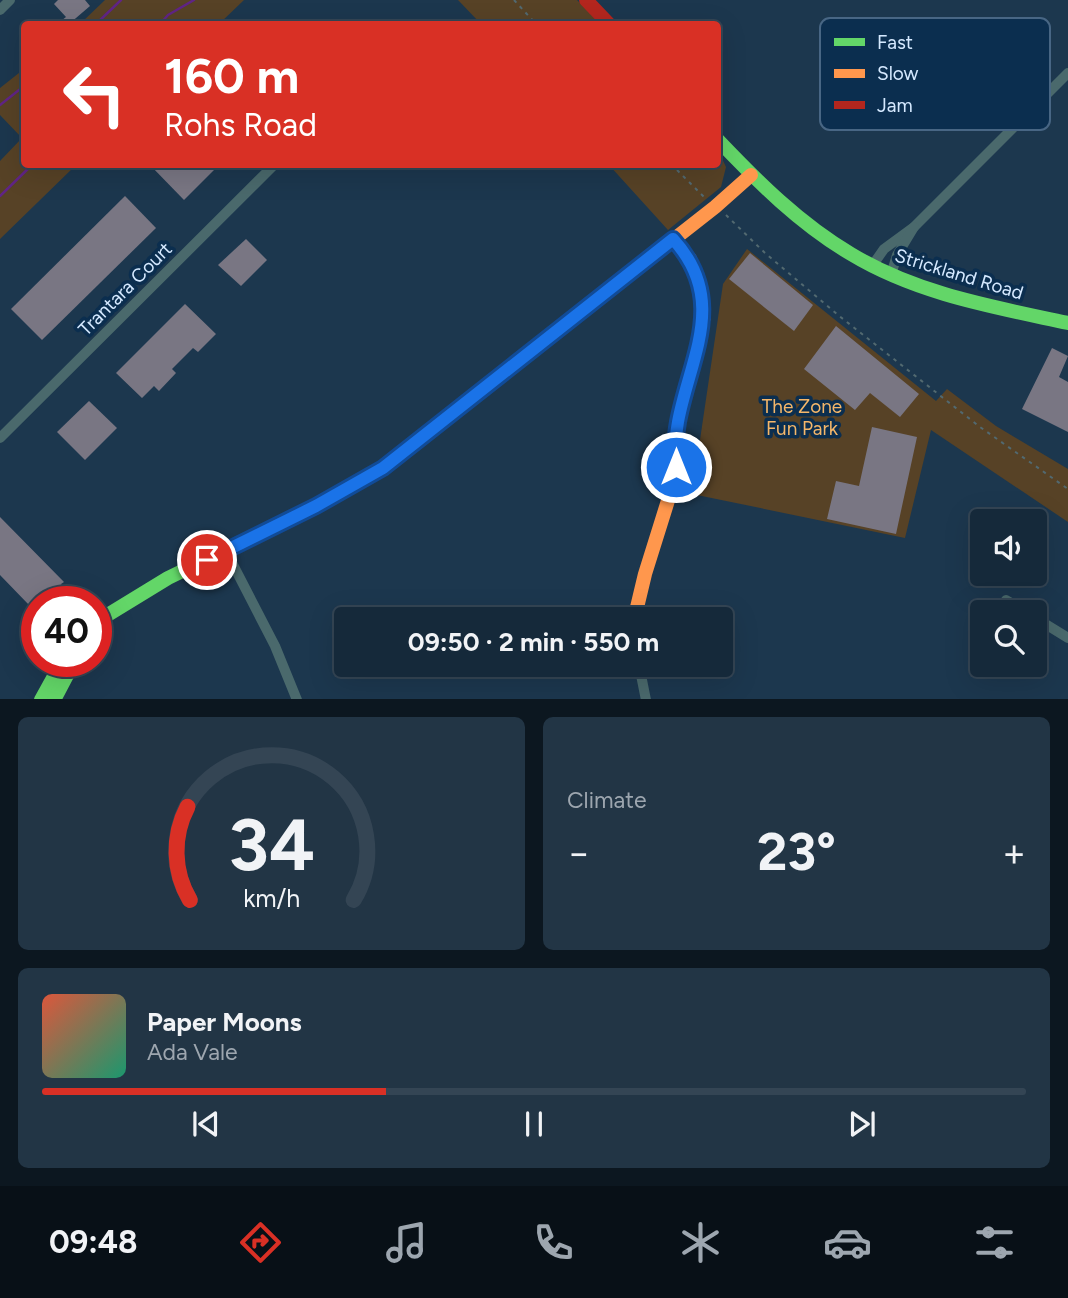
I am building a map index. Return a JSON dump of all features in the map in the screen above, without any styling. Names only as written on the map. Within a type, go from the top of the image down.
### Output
[{"type":"main road","points":[[586,0],[606,21]]},
{"type":"main road","name":"Strickland Road","points":[[721,143],[803,223],[872,266],[964,299],[1068,323]]},
{"type":"main road","points":[[112,611],[168,578],[321,503],[383,468],[715,207],[751,175]]},
{"type":"main road","points":[[637,607],[674,481],[675,435],[704,316],[697,275],[690,259],[673,239]]},
{"type":"main road","points":[[112,617],[131,599]]},
{"type":"main road","points":[[41,699],[53,677]]},
{"type":"main road","points":[[54,699],[66,677]]},
{"type":"street","points":[[0,10],[10,0]]},
{"type":"street","points":[[1050,91],[1068,73]]},
{"type":"street","points":[[891,275],[899,251],[914,227],[1011,130]]},
{"type":"street","name":"Trantara Court","points":[[0,438],[271,168]]},
{"type":"street","points":[[872,266],[884,249],[914,227]]},
{"type":"street","points":[[226,551],[275,646],[297,699]]},
{"type":"street","points":[[1047,625],[1068,639]]},
{"type":"street","points":[[641,677],[646,699]]},
{"type":"path","points":[[514,0],[533,21]]},
{"type":"path","points":[[675,168],[715,207],[845,321],[980,427],[1068,489]]},
{"type":"green space","points":[[105,0],[244,0],[222,21],[83,21]]},
{"type":"green space","points":[[458,0],[577,0],[597,21],[478,21]]},
{"type":"green space","points":[[21,71],[21,137],[0,115],[0,88]]},
{"type":"green space","points":[[21,139],[21,168],[73,168],[0,239],[0,161]]},
{"type":"green space","points":[[721,156],[726,167],[721,187],[668,230],[612,168],[721,168]]},
{"type":"green space","name":"The Zone Fun Park","points":[[747,249],[936,401],[947,389],[996,426],[1068,469],[1068,522],[931,430],[905,538],[692,494],[723,284]]},
{"type":"building","points":[[58,0],[85,0],[90,6],[72,21],[61,21],[66,17],[54,4]]},
{"type":"building","points":[[153,168],[216,168],[184,200]]},
{"type":"building","points":[[125,196],[156,228],[42,340],[11,309]]},
{"type":"building","points":[[246,239],[267,260],[241,286],[218,265]]},
{"type":"building","points":[[750,253],[813,305],[794,331],[729,279]]},
{"type":"building","points":[[185,304],[216,334],[198,352],[193,348],[172,369],[176,373],[159,391],[154,386],[142,398],[116,373]]},
{"type":"building","points":[[836,326],[919,394],[900,417],[870,393],[855,410],[804,369]]},
{"type":"building","points":[[1052,348],[1068,356],[1059,377],[1068,382],[1068,432],[1022,409]]},
{"type":"building","points":[[89,401],[117,428],[85,460],[57,432]]},
{"type":"building","points":[[872,427],[917,437],[896,534],[827,519],[836,481],[859,486]]},
{"type":"building","points":[[0,517],[64,582],[61,584],[62,586],[21,586],[21,597],[0,575]]},
{"type":"waterway","points":[[99,21],[121,0]]},
{"type":"waterway","points":[[163,21],[194,0]]},
{"type":"waterway","points":[[0,105],[21,88]]},
{"type":"waterway","points":[[0,196],[29,168]]},
{"type":"traffic: fast","points":[[721,143],[797,216],[832,242],[876,268],[956,298],[1068,323]]},
{"type":"traffic: fast","points":[[112,612],[168,578],[300,514],[383,468],[608,291]]},
{"type":"traffic: fast","points":[[42,699],[54,677]]},
{"type":"traffic: fast","points":[[55,699],[66,677]]},
{"type":"traffic: slow","points":[[608,291],[715,207],[751,175]]},
{"type":"traffic: slow","points":[[637,607],[676,475],[675,435],[704,316],[697,275],[690,259],[673,239]]},
{"type":"traffic: jam","points":[[586,0],[606,21]]},
{"type":"route","points":[[207,560],[316,506],[383,468],[673,239],[690,259],[697,275],[704,306],[699,342],[675,435],[676,467]]}]
